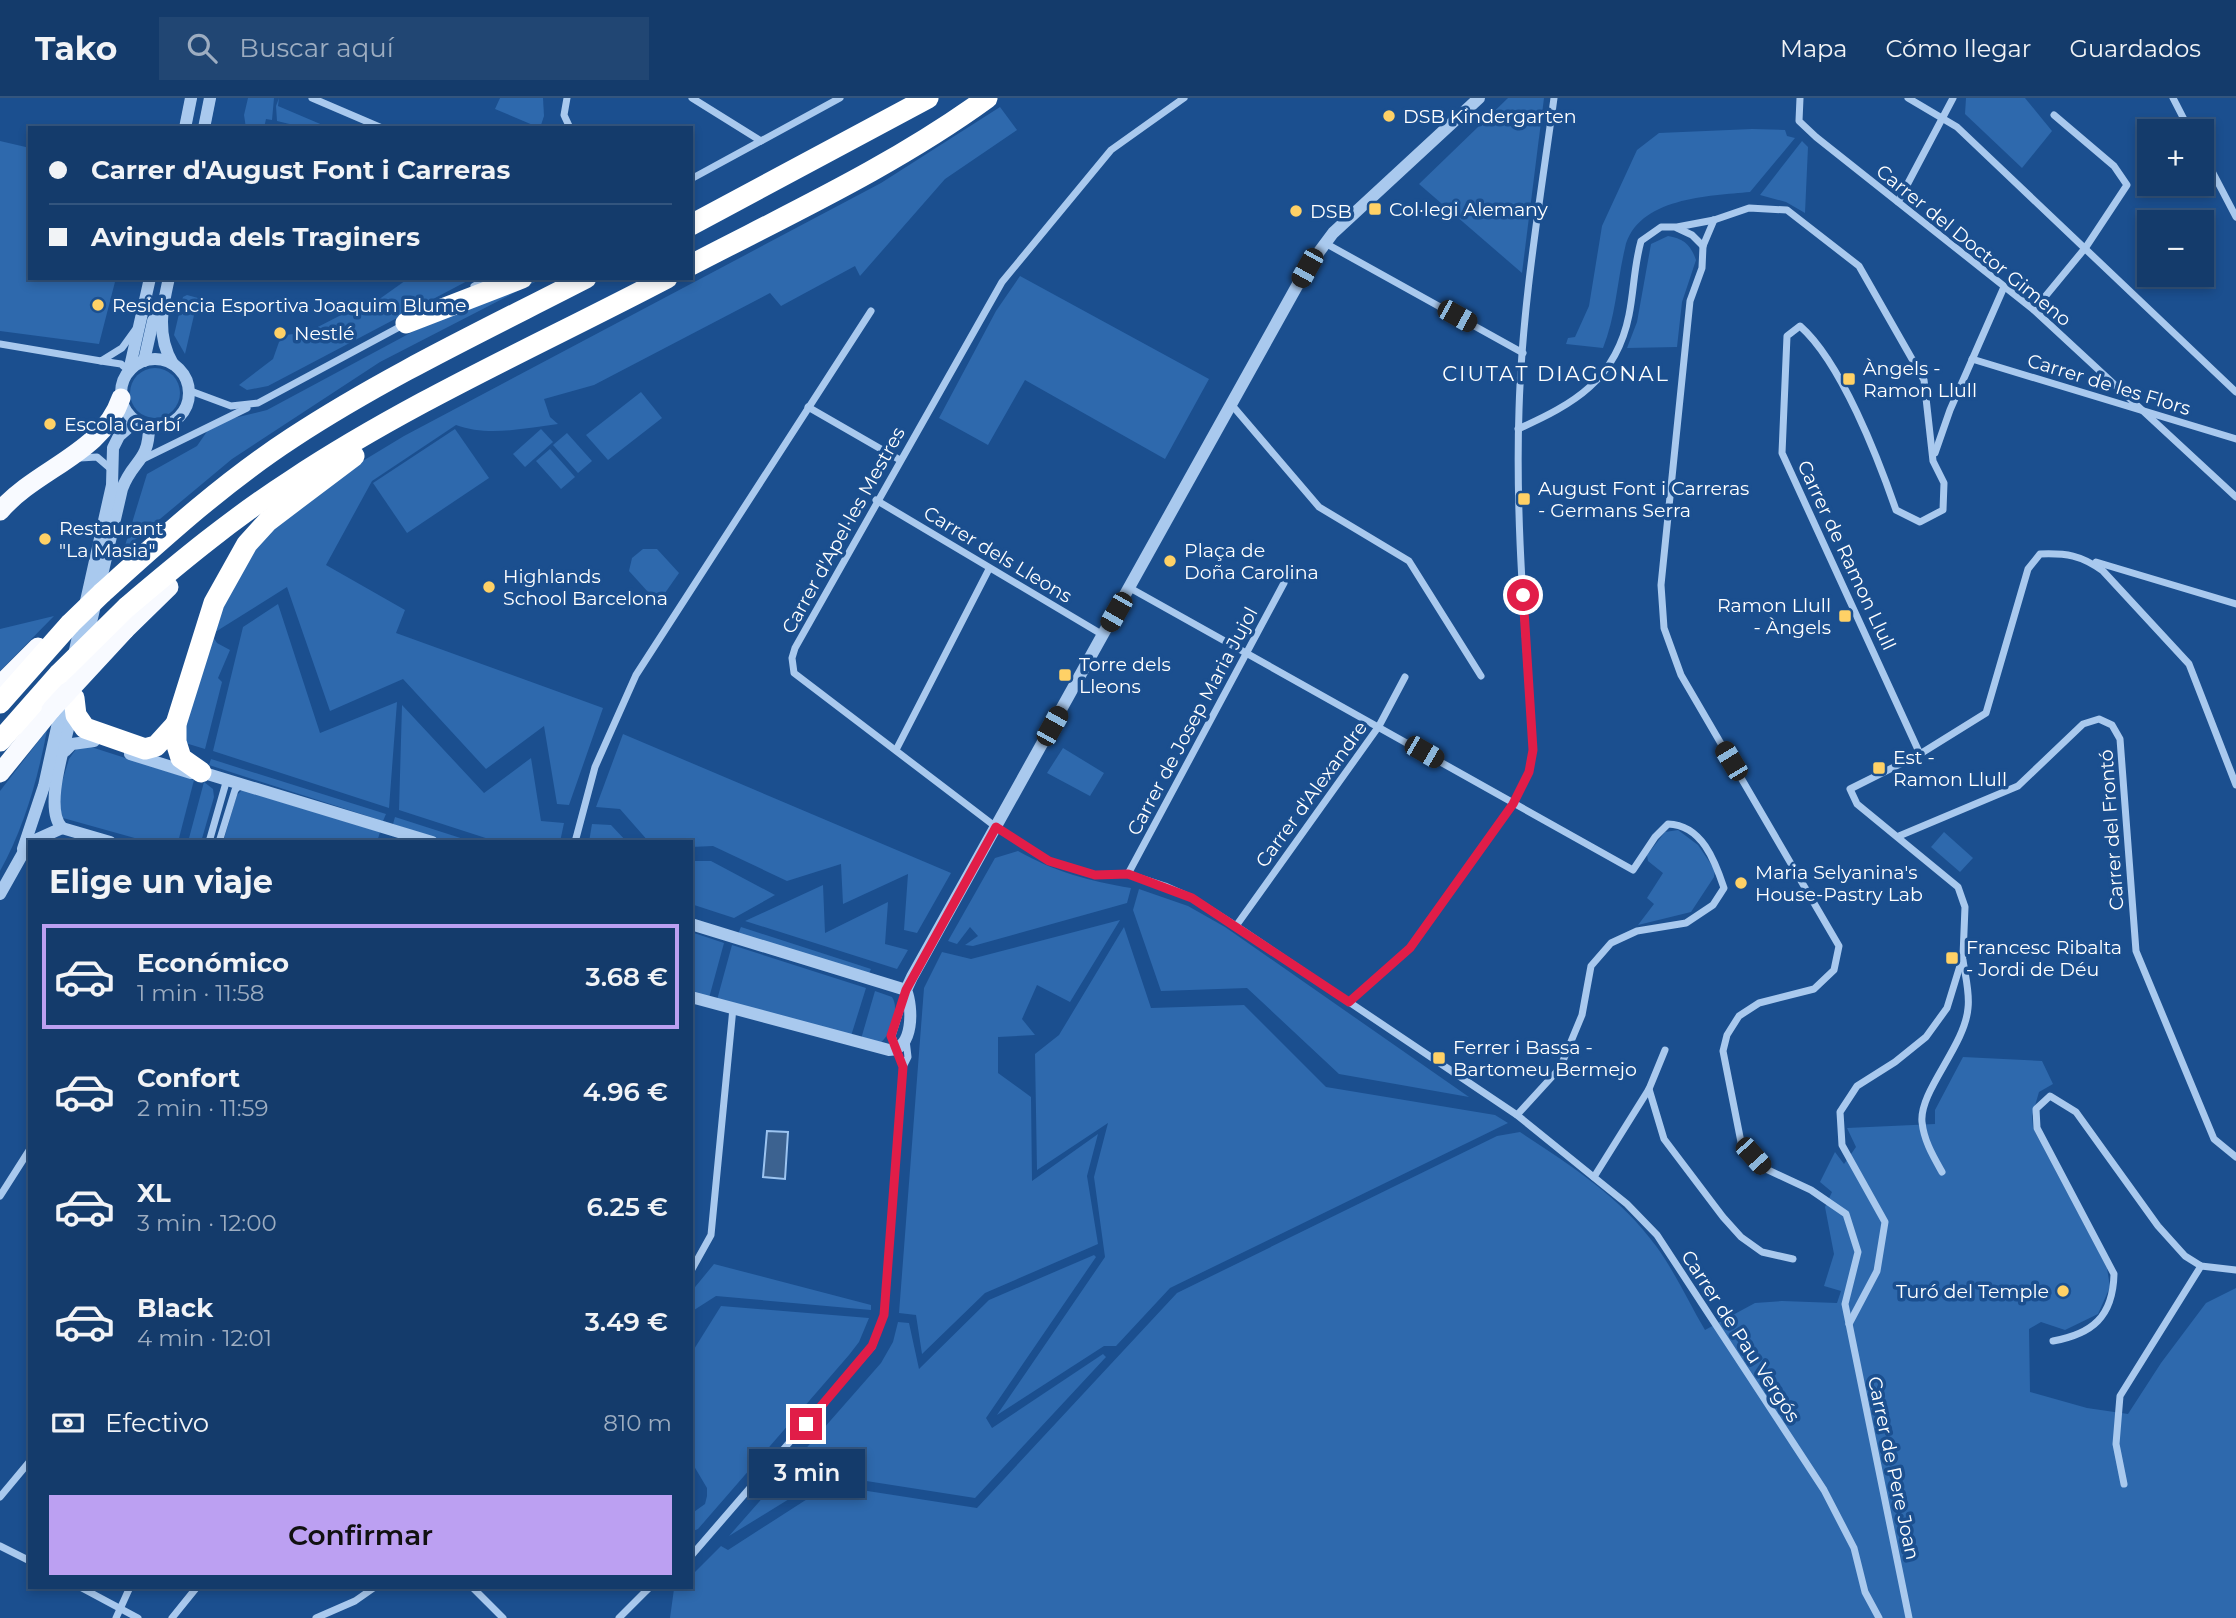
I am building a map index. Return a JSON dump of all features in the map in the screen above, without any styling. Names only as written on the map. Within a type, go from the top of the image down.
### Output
[{"type":"highway","points":[[693,222],[928,98]]},
{"type":"highway","points":[[693,264],[853,182],[957,120],[987,98]]},
{"type":"highway","points":[[406,323],[517,280]]},
{"type":"highway","points":[[0,685],[227,484],[290,439],[407,370],[582,280]]},
{"type":"highway","points":[[0,776],[6,749],[59,674],[127,607],[230,523],[345,446],[663,280]]},
{"type":"highway","points":[[201,772],[178,753],[176,724],[214,603],[247,544],[268,520],[341,465],[460,384]]},
{"type":"highway","points":[[0,511],[27,484],[64,463],[103,432],[116,413],[121,398]]},
{"type":"highway","points":[[6,749],[62,707],[125,630],[169,587],[345,446]]},
{"type":"highway","points":[[0,703],[71,620]]},
{"type":"highway","points":[[62,707],[76,715],[85,728],[145,749],[156,746],[176,724]]},
{"type":"street","points":[[185,126],[191,98]]},
{"type":"street","points":[[204,126],[210,98]]},
{"type":"street","points":[[312,98],[377,126]]},
{"type":"street","points":[[567,98],[564,115],[569,126]]},
{"type":"street","points":[[692,98],[761,141]]},
{"type":"street","points":[[693,178],[840,98]]},
{"type":"street","name":"Carrer d'Apel·les Mestres","points":[[1128,874],[1095,875],[1049,861],[996,827],[804,683],[794,673],[792,658],[876,499],[1002,282],[1111,150],[1184,98]]},
{"type":"street","points":[[903,1067],[892,1029],[906,990],[1307,268],[1325,243],[1479,98]]},
{"type":"street","points":[[1349,1002],[1410,948],[1513,804],[1529,772],[1533,750],[1521,546],[1518,429],[1523,353],[1553,98]]},
{"type":"street","name":"Carrer del Doctor Gimeno","points":[[1800,98],[1799,121],[2034,310],[2236,497]]},
{"type":"street","points":[[1908,98],[1943,117],[2086,247],[2236,392]]},
{"type":"street","points":[[1898,202],[1953,98]]},
{"type":"street","points":[[2173,98],[2184,119]]},
{"type":"street","points":[[2034,310],[2086,247],[2127,185],[2114,166],[2054,115]]},
{"type":"street","points":[[2214,175],[2236,217]]},
{"type":"street","points":[[1518,429],[1582,397],[1615,358],[1629,316],[1641,241],[1661,227],[1714,220],[1749,208],[1787,210],[1859,266],[1924,380],[1933,460]]},
{"type":"street","name":"Carrer de Pere Joan","points":[[1714,220],[1703,246],[1702,268],[1690,301],[1661,585],[1664,628],[1674,662],[1839,946],[1834,970],[1814,989],[1759,1003],[1739,1016],[1727,1035],[1723,1051],[1741,1142],[1766,1169],[1811,1190],[1846,1214],[1858,1252],[1845,1304],[1848,1325],[1909,1618]]},
{"type":"street","points":[[1676,227],[1692,235],[1703,246]]},
{"type":"street","points":[[1325,243],[1523,353]]},
{"type":"street","points":[[150,280],[129,371],[122,384],[121,398],[126,411],[143,424],[164,425],[176,419],[185,408],[188,390],[183,375],[173,364],[161,335],[162,307],[169,280]]},
{"type":"street","points":[[103,840],[62,828],[57,823],[52,804],[69,726],[62,707],[122,489],[131,470],[143,459],[258,403],[485,280]]},
{"type":"street","points":[[1933,460],[1942,430],[2004,287]]},
{"type":"street","points":[[144,360],[153,321],[162,307]]},
{"type":"street","points":[[576,840],[595,766],[636,675],[871,311]]},
{"type":"street","points":[[101,361],[122,348],[140,323]]},
{"type":"street","name":"Carrer de Ramon Llull","points":[[1920,754],[1782,453],[1787,337],[1800,326],[1814,338],[1868,435],[1896,510],[1920,522],[1943,510],[1944,483],[1933,460]]},
{"type":"street","points":[[0,344],[121,365],[129,371]]},
{"type":"street","points":[[129,371],[144,360],[157,359],[173,364]]},
{"type":"street","name":"Carrer de les Flors","points":[[1972,359],[2236,439]]},
{"type":"street","points":[[188,390],[231,406],[258,403]]},
{"type":"street","points":[[1231,404],[1319,507],[1409,561],[1481,676]]},
{"type":"street","points":[[808,407],[900,460]]},
{"type":"street","points":[[143,424],[148,448],[143,459]]},
{"type":"street","points":[[29,840],[44,786],[114,472],[116,441],[143,424]]},
{"type":"street","points":[[64,463],[92,455],[105,461],[114,472]]},
{"type":"street","name":"Carrer dels Lleons","points":[[876,499],[1103,635]]},
{"type":"street","points":[[1942,1172],[1927,1145],[1922,1119],[1930,1093],[1958,1044],[1968,1009],[1963,956],[1965,907],[1958,887],[1857,804],[1850,789],[1920,754],[1986,713],[2028,569],[2040,554],[2069,553],[2236,604]]},
{"type":"street","points":[[2089,560],[2103,571],[2189,664],[2236,785]]},
{"type":"street","points":[[896,750],[989,569]]},
{"type":"street","name":"Carrer de Josep Maria Jujol","points":[[1128,874],[1284,583]]},
{"type":"street","points":[[1130,588],[1633,870],[1655,837],[1668,824],[1677,825],[1704,844],[1716,864],[1724,888],[1713,905],[1686,923],[1637,931],[1611,943],[1591,966],[1582,1015],[1560,1068],[1517,1115]]},
{"type":"street","name":"Carrer d'Alexandre","points":[[1236,926],[1379,726],[1405,677]]},
{"type":"street","points":[[62,707],[69,726],[94,741],[191,774],[201,772],[243,783],[426,840]]},
{"type":"street","name":"Carrer del Frontó","points":[[1899,836],[2018,786],[2083,724],[2099,719],[2112,726],[2120,739],[2136,951],[2214,1139],[2236,1157]]},
{"type":"street","points":[[65,751],[72,744],[94,741]]},
{"type":"street","points":[[210,840],[227,779]]},
{"type":"street","points":[[220,840],[235,790],[243,783]]},
{"type":"street","points":[[38,840],[62,828]]},
{"type":"street","points":[[0,894],[28,845]]},
{"type":"street","name":"Carrer de Pau Vergós","points":[[1128,874],[1192,898],[1236,926],[1517,1115],[1627,1204],[1657,1235],[1824,1490],[1854,1548],[1865,1592],[1879,1618]]},
{"type":"street","points":[[693,925],[906,990],[912,1003],[906,1040],[908,1057],[903,1067],[884,1315],[879,1332],[856,1367],[693,1554]]},
{"type":"street","points":[[1848,1325],[1877,1271],[1885,1222],[1842,1145],[1840,1112],[1857,1086],[1895,1062],[1926,1037],[1947,1008],[1963,956]]},
{"type":"street","points":[[693,998],[896,1050]]},
{"type":"street","points":[[693,1267],[711,1235],[733,1008]]},
{"type":"street","points":[[896,1050],[906,1040]]},
{"type":"street","points":[[1594,1177],[1649,1089],[1665,1050]]},
{"type":"street","points":[[1649,1089],[1664,1139],[1732,1227],[1762,1252],[1793,1259]]},
{"type":"street","points":[[2053,1342],[2080,1336],[2102,1317],[2114,1292],[2114,1274],[2037,1128],[2036,1109],[2050,1096],[2076,1112],[2158,1226],[2185,1256],[2201,1266],[2236,1270]]},
{"type":"street","points":[[0,1196],[28,1152]]},
{"type":"street","points":[[2124,1484],[2116,1444],[2120,1396],[2201,1266]]},
{"type":"street","points":[[0,1497],[28,1463]]},
{"type":"street","points":[[0,1545],[28,1560]]},
{"type":"street","points":[[84,1589],[138,1618]]},
{"type":"street","points":[[116,1618],[129,1589]]},
{"type":"street","points":[[172,1618],[195,1589]]},
{"type":"street","points":[[316,1618],[355,1601],[371,1589]]},
{"type":"street","points":[[474,1589],[503,1618]]},
{"type":"street","points":[[620,1618],[648,1589]]},
{"type":"shaded area","points":[[248,98],[274,98],[272,120],[266,119],[264,126],[246,126],[244,115]]},
{"type":"shaded area","points":[[279,98],[278,106],[325,126],[298,126],[277,121],[276,106]]},
{"type":"shaded area","points":[[500,98],[543,98],[544,116],[541,126],[535,126],[495,109]]},
{"type":"shaded area","points":[[1508,98],[1544,98],[1522,273],[1419,184]]},
{"type":"shaded area","points":[[1966,98],[2025,98],[2052,131],[2022,168],[1965,114]]},
{"type":"shaded area","points":[[1000,107],[1017,130],[945,179],[860,276],[855,266],[781,306],[770,293],[594,385],[544,399],[550,417],[558,424],[494,431],[456,425],[372,481],[326,565],[405,610],[396,633],[603,708],[569,805],[557,804],[544,726],[486,769],[403,679],[330,711],[287,587],[212,634],[225,596],[256,544],[318,488],[404,436],[881,183]]},
{"type":"shaded area","points":[[1785,130],[1787,136],[1795,138],[1750,192],[1677,202],[1644,218],[1632,231],[1625,248],[1614,311],[1603,348],[1566,344],[1568,338],[1575,337],[1589,306],[1602,226],[1637,150],[1659,133]]},
{"type":"shaded area","points":[[0,141],[28,148],[28,280],[115,280],[99,344],[0,331]]},
{"type":"shaded area","points":[[1802,141],[1808,147],[1805,213],[1786,202],[1760,195]]},
{"type":"shaded area","points":[[1668,236],[1686,243],[1696,260],[1682,302],[1677,347],[1627,348],[1637,322],[1651,244]]},
{"type":"shaded area","points":[[1020,276],[1209,379],[1165,459],[1025,380],[988,445],[939,418],[996,311]]},
{"type":"shaded area","points":[[406,280],[469,280],[268,386],[247,390],[239,385],[273,359],[279,342],[286,335],[308,332],[345,313],[364,310]]},
{"type":"shaded area","points":[[539,280],[380,362],[232,459],[124,549],[147,474],[197,446],[208,430],[230,419],[267,410],[414,331]]},
{"type":"shaded area","points":[[187,295],[198,298],[185,354],[174,335],[183,297]]},
{"type":"shaded area","points":[[155,368],[173,375],[180,393],[173,411],[155,418],[137,411],[130,393],[137,375]]},
{"type":"shaded area","points":[[641,392],[662,418],[608,460],[586,435]]},
{"type":"shaded area","points":[[455,429],[489,478],[407,533],[373,483]]},
{"type":"shaded area","points":[[541,429],[553,442],[525,467],[513,454]]},
{"type":"shaded area","points":[[567,433],[592,461],[578,473],[553,445]]},
{"type":"shaded area","points":[[550,449],[575,477],[561,489],[536,461]]},
{"type":"shaded area","points":[[643,549],[657,549],[679,573],[658,603],[629,571],[632,558]]},
{"type":"shaded area","points":[[278,604],[320,733],[397,702],[389,808],[213,751],[243,627]]},
{"type":"shaded area","points":[[54,616],[0,671],[0,629]]},
{"type":"shaded area","points":[[211,634],[217,643],[230,650],[218,678],[222,682],[205,749],[182,742],[184,726]]},
{"type":"shaded area","points":[[402,705],[484,793],[531,758],[541,821],[564,823],[560,840],[492,840],[399,810]]},
{"type":"shaded area","points":[[47,730],[29,802],[0,871],[0,791]]},
{"type":"shaded area","points":[[623,734],[951,873],[917,933],[904,930],[908,874],[843,904],[841,864],[787,881],[713,846],[693,847],[693,840],[647,840],[620,809],[596,807]]},
{"type":"shaded area","points":[[88,746],[194,780],[179,840],[142,840],[63,818],[57,799],[69,759],[76,749]]},
{"type":"shaded area","points":[[1063,748],[1104,773],[1090,796],[1047,773]]},
{"type":"shaded area","points":[[211,759],[386,814],[383,821],[209,765]]},
{"type":"shaded area","points":[[204,782],[213,789],[214,797],[202,840],[189,840]]},
{"type":"shaded area","points":[[242,790],[380,832],[378,840],[224,840],[237,795]]},
{"type":"shaded area","points":[[395,817],[467,840],[442,840],[393,824]]},
{"type":"shaded area","points":[[592,824],[611,825],[625,840],[589,840]]},
{"type":"shaded area","points":[[1678,830],[1698,845],[1715,870],[1714,877],[1691,912],[1638,925],[1654,904],[1647,898],[1663,873],[1648,861],[1647,855],[1665,832]]},
{"type":"shaded area","points":[[1944,832],[1973,858],[1960,872],[1931,847]]},
{"type":"shaded area","points":[[1018,851],[1073,875],[1131,888],[1127,903],[973,946],[965,945],[978,936],[970,927],[957,944],[948,941],[995,858]]},
{"type":"shaded area","points":[[693,861],[711,861],[775,895],[734,918],[693,905]]},
{"type":"shaded area","points":[[823,885],[825,933],[888,902],[885,944],[908,950],[897,969],[745,921]]},
{"type":"shaded area","points":[[1139,889],[1188,906],[1225,927],[1469,1097],[1339,1074],[1247,988],[1161,991],[1133,910]]},
{"type":"shaded area","points":[[1120,920],[1070,1002],[1037,985],[1022,1019],[1035,1035],[998,1037],[998,1073],[1031,1097],[1032,1181],[1098,1134],[1087,1176],[1098,1244],[985,1293],[922,1354],[916,1315],[899,1313],[924,988],[942,952],[971,959]]},
{"type":"shaded area","points":[[741,927],[871,969],[868,976],[738,934]]},
{"type":"shaded area","points":[[1124,927],[1151,1008],[1244,1005],[1326,1087],[1495,1115],[1508,1123],[1170,1288],[1116,1346],[1104,1346],[997,1415],[1105,1257],[1094,1177],[1108,1123],[1037,1170],[1035,1054],[1059,1035]]},
{"type":"shaded area","points":[[693,933],[724,943],[709,998],[693,994]]},
{"type":"shaded area","points":[[732,945],[866,988],[851,1036],[717,1000]]},
{"type":"shaded area","points":[[875,991],[892,997],[895,1008],[891,1028],[880,1043],[861,1039]]},
{"type":"shaded area","points":[[1963,1057],[2042,1061],[2053,1084],[2039,1092],[2032,1116],[2033,1128],[2107,1268],[2110,1287],[2098,1314],[2065,1330],[2041,1322],[2029,1329],[2030,1392],[2087,1408],[2128,1414],[2161,1363],[2206,1303],[2236,1288],[2236,1618],[670,1618],[674,1589],[693,1589],[693,1574],[721,1546],[728,1550],[829,1485],[977,1508],[1177,1293],[1497,1136],[1520,1132],[1593,1183],[1627,1212],[1663,1256],[1705,1330],[1755,1303],[1837,1303],[1841,1291],[1824,1286],[1834,1254],[1825,1207],[1832,1192],[1820,1182],[1835,1152],[1844,1164],[1856,1147],[1847,1128],[1935,1124],[1935,1110]]},
{"type":"shaded area","points":[[767,1131],[788,1132],[785,1179],[763,1177]]},
{"type":"shaded area","points":[[1094,1255],[1096,1257],[986,1418],[992,1428],[1103,1354],[1106,1357],[975,1498],[828,1475],[729,1536],[881,1363],[893,1342],[898,1322],[909,1323],[919,1369],[989,1300]]},
{"type":"shaded area","points":[[714,1264],[871,1305],[871,1310],[716,1296],[693,1311],[693,1290]]},
{"type":"shaded area","points":[[721,1306],[869,1318],[859,1342],[849,1355],[698,1529],[693,1531],[693,1513],[705,1504],[707,1488],[693,1464],[693,1351]]},
{"type":"place","name":"DSB Kindergarten","points":[[1389,116]]},
{"type":"place","name":"Col·legi Alemany","points":[[1375,209]]},
{"type":"place","name":"DSB","points":[[1296,211]]},
{"type":"place","name":"Residencia Esportiva Joaquim Blume","points":[[98,305]]},
{"type":"place","name":"Nestlé","points":[[280,333]]},
{"type":"place","name":"Àngels - Ramon Llull","points":[[1849,379]]},
{"type":"place","name":"Escola Garbí","points":[[50,424]]},
{"type":"place","name":"August Font i Carreras - Germans Serra","points":[[1524,499]]},
{"type":"place","name":"Restaurant \"La Masia\"","points":[[45,539]]},
{"type":"place","name":"Plaça de Doña Carolina","points":[[1170,561]]},
{"type":"place","name":"Highlands School Barcelona","points":[[489,587]]},
{"type":"place","name":"Ramon Llull - Àngels","points":[[1845,616]]},
{"type":"place","name":"Torre dels Lleons","points":[[1065,675]]},
{"type":"place","name":"Est - Ramon Llull","points":[[1879,768]]},
{"type":"place","name":"Maria Selyanina's House-Pastry Lab","points":[[1741,883]]},
{"type":"place","name":"Francesc Ribalta - Jordi de Déu","points":[[1952,958]]},
{"type":"place","name":"Ferrer i Bassa - Bartomeu Bermejo","points":[[1439,1058]]},
{"type":"place","name":"Turó del Temple","points":[[2063,1291]]},
{"type":"district","name":"CIUTAT DIAGONAL","points":[[1556,374]]},
{"type":"route","points":[[806,1424],[872,1346],[879,1332],[884,1315],[903,1067],[891,1036],[892,1029],[912,977],[996,827],[1049,861],[1095,875],[1128,874],[1192,898],[1349,1002],[1410,948],[1513,804],[1524,784],[1533,750],[1523,595]]}]
